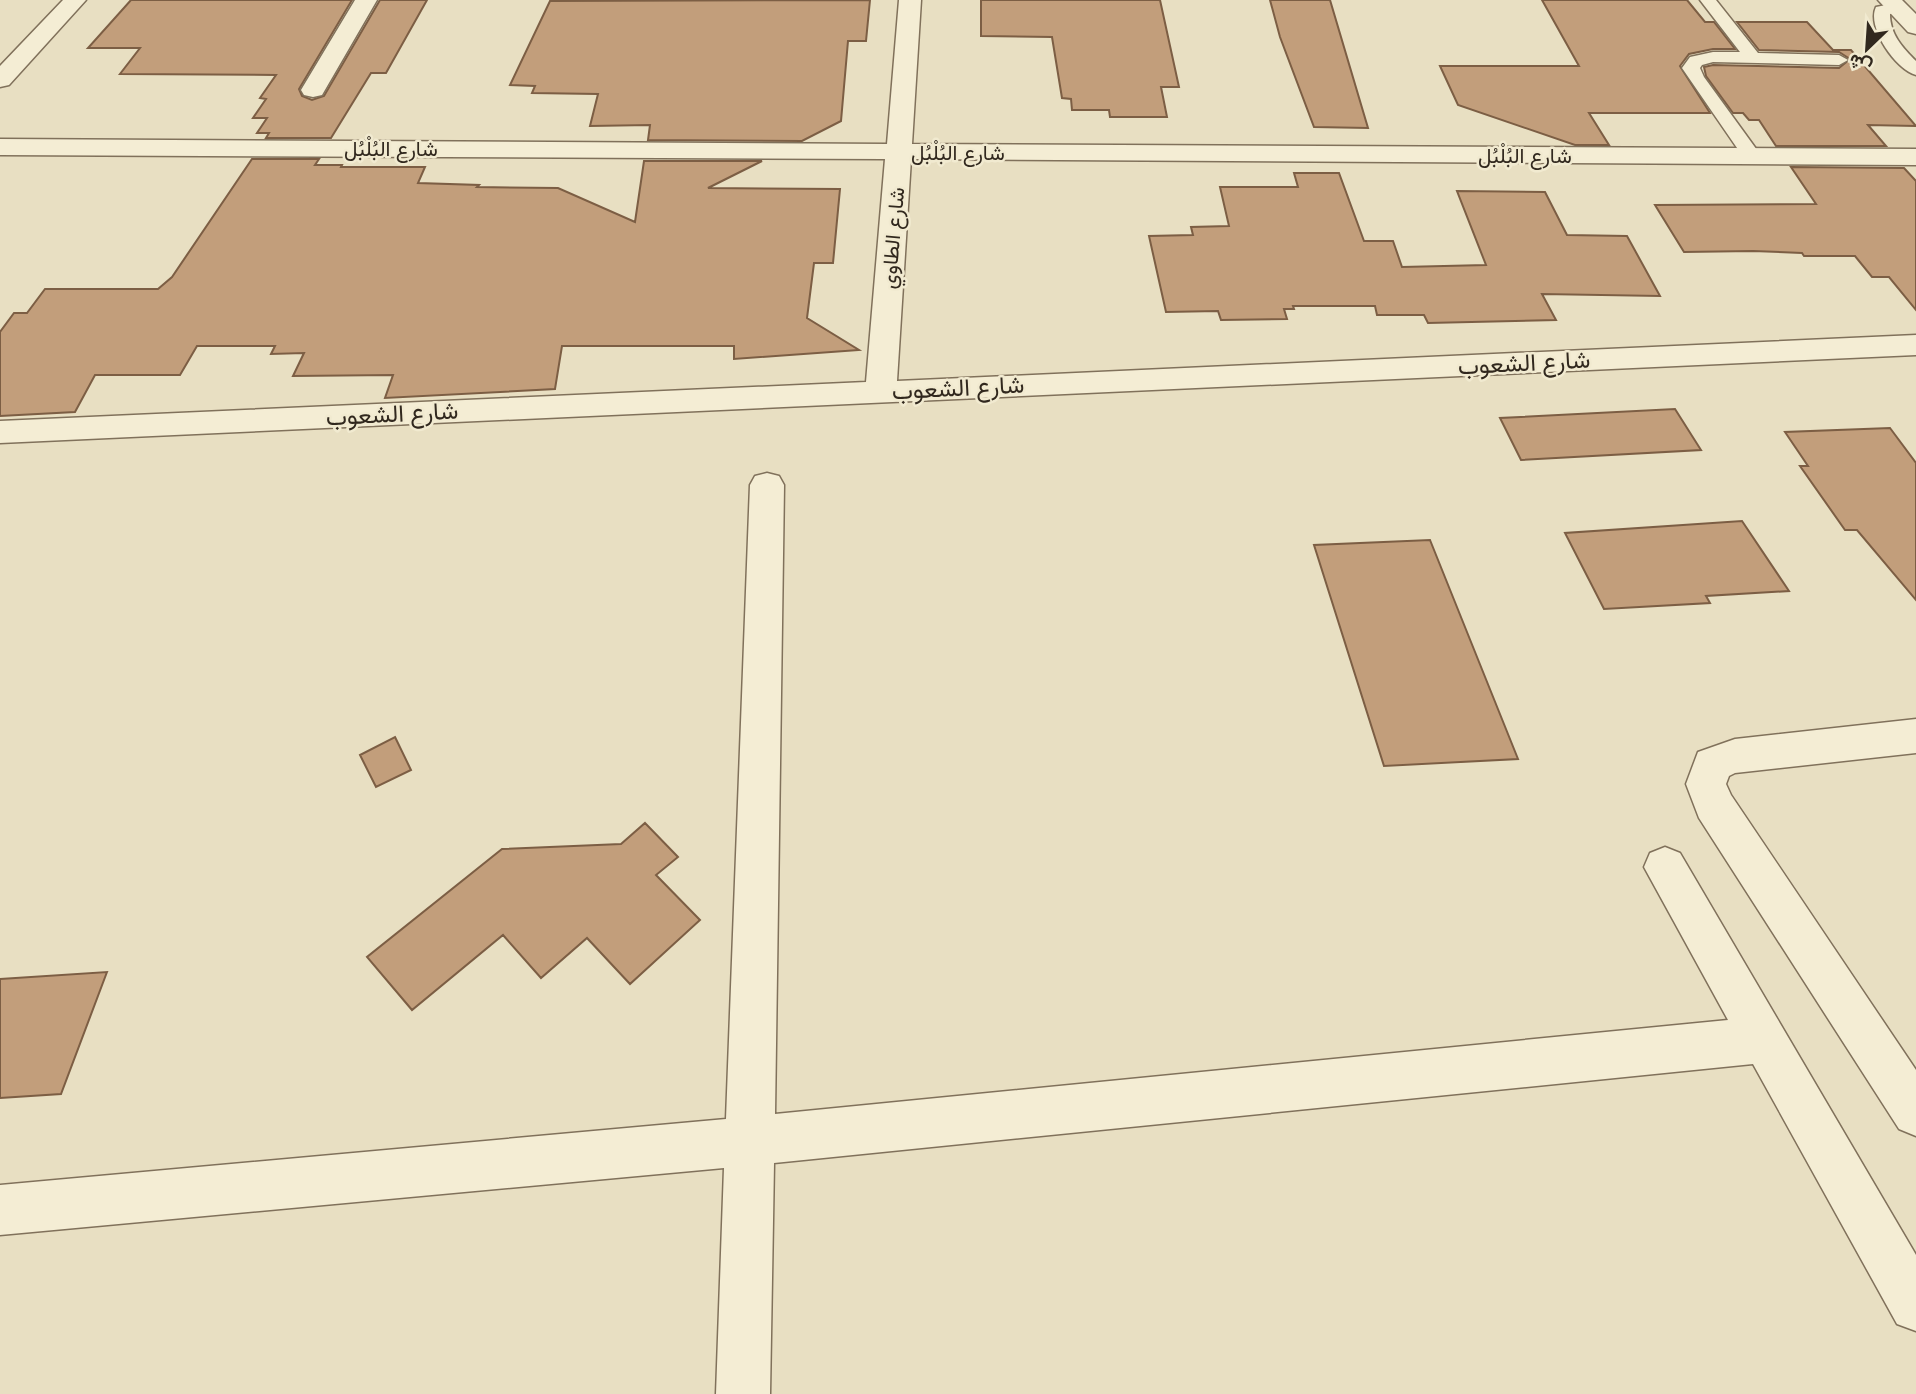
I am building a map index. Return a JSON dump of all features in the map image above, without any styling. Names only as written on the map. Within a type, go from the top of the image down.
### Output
[{"type":"street","points":[[0,80],[75,0]]},
{"type":"street","points":[[313,89],[366,0]]},
{"type":"street","name":"شارع الطاوي","points":[[881,392],[911,0]]},
{"type":"street","points":[[1893,4],[1916,27]]},
{"type":"street","name":"شارع البُلْبُل","points":[[0,147],[1916,157]]},
{"type":"street","name":"شارع الشعوب","points":[[0,432],[1916,345]]},
{"type":"street","points":[[743,1394],[767,485]]},
{"type":"street","points":[[1916,736],[1722,759],[1712,764],[1706,783],[1714,805],[1916,1112]]},
{"type":"street","points":[[1665,867],[1916,1304]]},
{"type":"street","points":[[0,1210],[750,1141],[1764,1041]]},
{"type":"lane","points":[[1708,0],[1753,58]]},
{"type":"lane","points":[[1893,4],[1882,10],[1882,19],[1893,46],[1916,70]]},
{"type":"lane","points":[[1753,157],[1691,68],[1696,61],[1713,57],[1839,60]]},
{"type":"building","points":[[131,0],[352,0],[299,89],[302,96],[312,100],[324,96],[380,0],[427,0],[386,73],[371,73],[331,138],[266,138],[269,133],[257,133],[267,118],[253,118],[266,99],[260,98],[276,75],[120,74],[140,48],[88,48]]},
{"type":"building","points":[[870,0],[866,41],[848,41],[841,121],[802,141],[648,140],[650,125],[590,126],[598,94],[532,93],[535,86],[510,85],[550,1]]},
{"type":"building","points":[[981,0],[1160,0],[1179,87],[1161,87],[1167,117],[1110,117],[1109,110],[1072,110],[1071,99],[1062,98],[1052,37],[981,36]]},
{"type":"building","points":[[1270,0],[1330,0],[1368,128],[1314,127],[1280,37]]},
{"type":"building","points":[[1542,0],[1687,0],[1705,22],[1714,22],[1735,49],[1713,49],[1689,54],[1680,66],[1710,113],[1589,113],[1609,145],[1575,145],[1458,105],[1440,66],[1579,66]]},
{"type":"building","points":[[1737,22],[1807,22],[1833,50],[1851,50],[1916,126],[1868,125],[1886,146],[1776,146],[1759,120],[1749,120],[1743,113],[1733,113],[1706,76],[1704,67],[1839,68],[1850,59],[1839,52],[1759,50]]},
{"type":"building","points":[[252,159],[319,159],[315,165],[342,165],[341,167],[425,167],[418,183],[558,188],[635,222],[644,161],[762,161],[708,188],[840,189],[833,263],[814,263],[807,318],[859,350],[734,359],[734,346],[562,346],[555,389],[385,398],[393,375],[293,376],[304,353],[271,354],[275,346],[197,346],[180,375],[95,375],[75,412],[0,416],[0,332],[14,313],[27,313],[45,289],[158,289],[172,277]]},
{"type":"building","points":[[1791,167],[1904,168],[1916,181],[1916,310],[1889,277],[1872,277],[1855,256],[1804,256],[1802,253],[1753,251],[1684,252],[1655,205],[1816,204]]},
{"type":"building","points":[[1294,173],[1339,173],[1364,241],[1393,241],[1402,267],[1486,265],[1457,191],[1545,192],[1567,235],[1627,236],[1660,296],[1542,294],[1556,320],[1428,323],[1424,315],[1377,315],[1375,306],[1293,306],[1294,309],[1284,309],[1287,319],[1221,320],[1218,311],[1166,312],[1149,236],[1193,235],[1191,227],[1229,226],[1220,187],[1298,187]]},
{"type":"building","points":[[1675,409],[1701,450],[1521,460],[1500,418]]},
{"type":"building","points":[[1890,428],[1916,463],[1916,600],[1857,530],[1845,530],[1800,466],[1808,466],[1785,432]]},
{"type":"building","points":[[1742,521],[1789,591],[1706,596],[1710,603],[1604,609],[1565,533]]},
{"type":"building","points":[[1430,540],[1518,759],[1384,766],[1314,545]]},
{"type":"building","points":[[395,737],[411,770],[376,787],[360,755]]},
{"type":"building","points":[[645,823],[678,857],[656,875],[700,920],[630,984],[587,938],[541,978],[503,935],[412,1010],[367,957],[502,849],[621,844]]},
{"type":"building","points":[[107,972],[61,1094],[0,1098],[0,979]]}]
